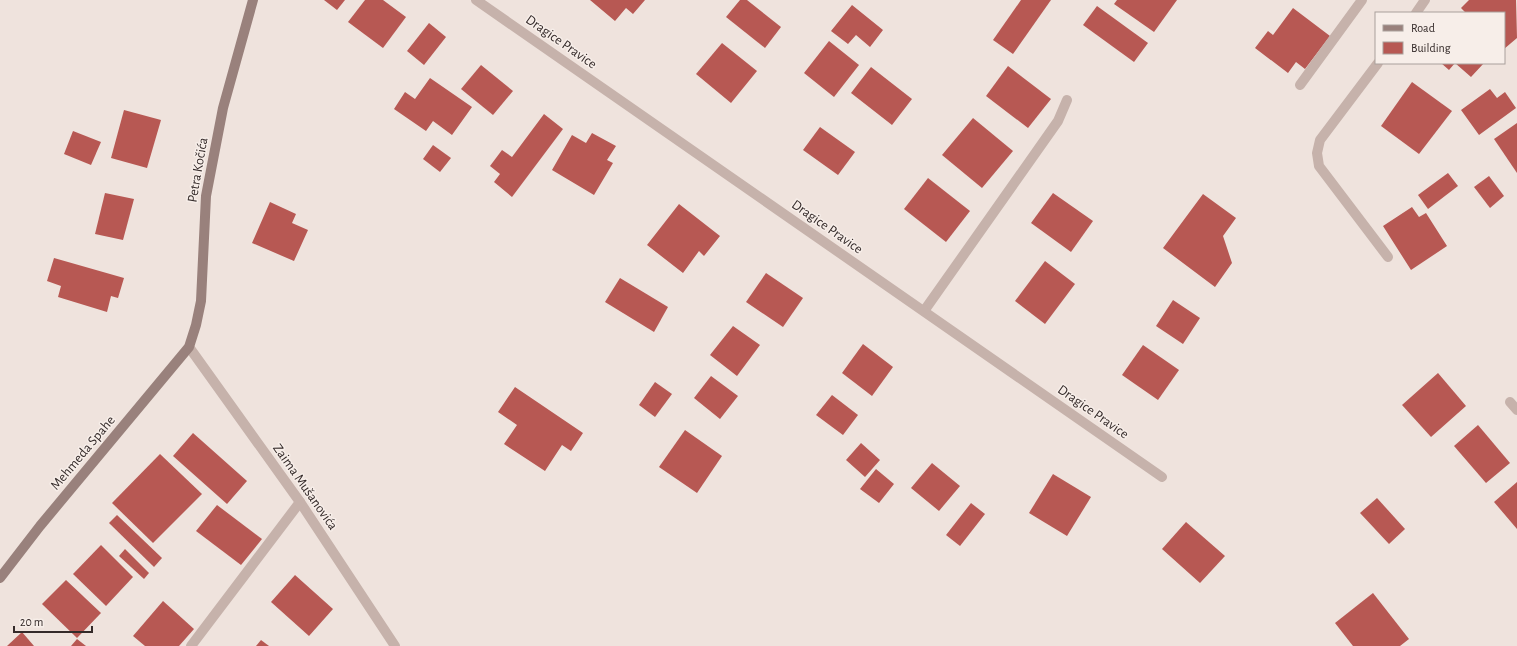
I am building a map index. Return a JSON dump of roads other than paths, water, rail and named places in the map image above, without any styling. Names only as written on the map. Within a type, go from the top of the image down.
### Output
[{"type":"street","name":"Petra Kočića","points":[[189,347],[196,326],[201,301],[206,196],[223,108],[253,0]]},
{"type":"street","name":"Dragice Pravice","points":[[476,0],[1162,477]]},
{"type":"street","points":[[1300,85],[1362,0]]},
{"type":"street","points":[[1417,12],[1425,0]]},
{"type":"street","points":[[1377,64],[1320,140],[1317,153],[1319,166],[1388,257]]},
{"type":"street","points":[[924,311],[1058,121],[1067,100]]},
{"type":"street","name":"Zaima Mušanovića","points":[[189,347],[300,502],[395,646]]},
{"type":"street","name":"Mehmeda Spahe","points":[[0,578],[40,526],[189,347]]},
{"type":"street","points":[[1510,402],[1517,410]]},
{"type":"street","points":[[191,646],[300,502]]}]
